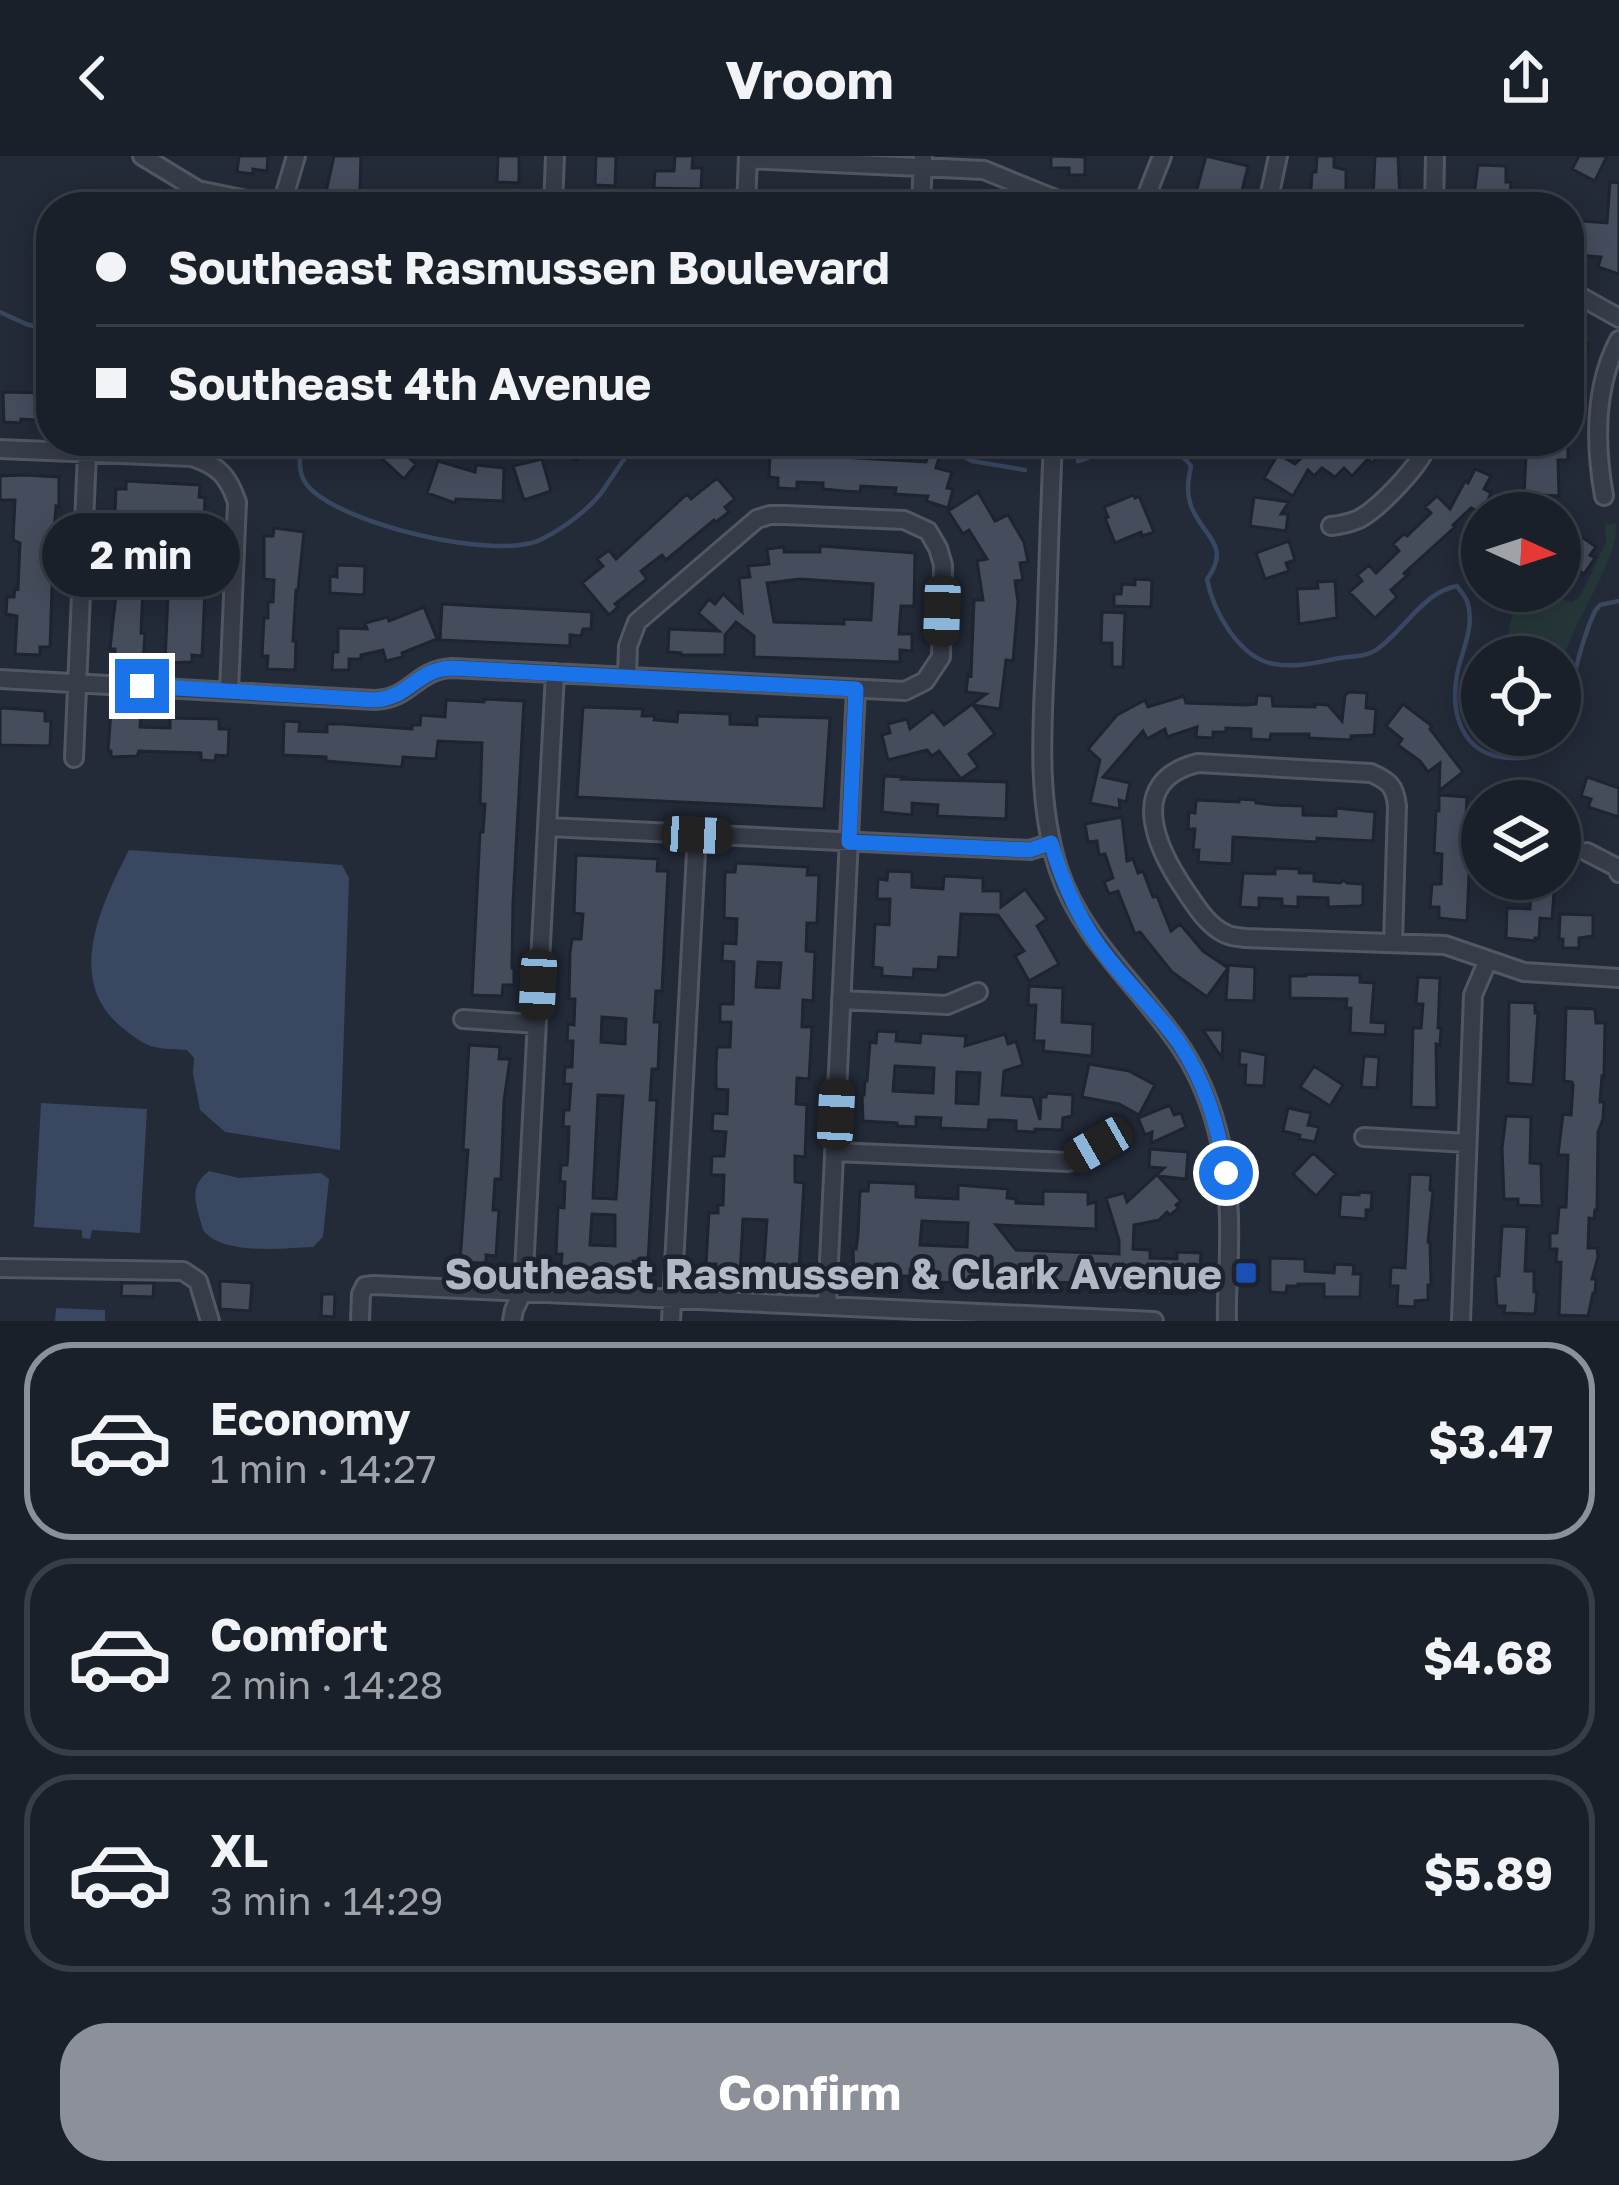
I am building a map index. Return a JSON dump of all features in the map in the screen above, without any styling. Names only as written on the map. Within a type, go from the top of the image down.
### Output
[{"type":"street","points":[[142,156],[208,192]]},
{"type":"street","points":[[285,192],[296,156]]},
{"type":"street","points":[[554,192],[555,156]]},
{"type":"street","points":[[1148,192],[1162,156]]},
{"type":"street","points":[[1270,192],[1278,156]]},
{"type":"street","points":[[1434,192],[1435,156]]},
{"type":"street","points":[[747,192],[748,157],[923,162],[983,170],[1038,192]]},
{"type":"street","points":[[922,192],[923,162]]},
{"type":"street","points":[[1584,299],[1619,319]]},
{"type":"street","points":[[1604,496],[1598,463],[1601,391],[1619,340]]},
{"type":"street","points":[[0,449],[36,451]]},
{"type":"street","points":[[74,758],[87,456]]},
{"type":"street","points":[[166,456],[192,457],[216,465],[230,480],[237,502],[229,691]]},
{"type":"street","points":[[1053,456],[1043,757],[1051,843],[1065,887],[1086,927],[1178,1042],[1207,1096],[1228,1184],[1227,1321]]},
{"type":"street","points":[[1330,526],[1368,513],[1423,456]]},
{"type":"street","points":[[0,679],[375,700],[406,692],[436,669],[905,691],[925,681],[940,657],[943,565],[938,548],[928,531],[904,520],[785,515],[757,519],[637,622],[628,646],[627,676]]},
{"type":"street","points":[[512,1321],[523,1291],[555,673]]},
{"type":"street","points":[[827,1304],[856,689]]},
{"type":"street","points":[[1393,943],[1397,806],[1389,782],[1371,773],[1198,764],[1168,776],[1152,807],[1153,826],[1177,880],[1211,924],[1226,934],[1245,938],[1445,945],[1524,972],[1619,978]]},
{"type":"street","points":[[548,827],[1030,850],[1051,843]]},
{"type":"street","points":[[671,1321],[697,835]]},
{"type":"street","points":[[1587,852],[1619,873]]},
{"type":"street","points":[[1461,1321],[1473,995],[1488,960]]},
{"type":"street","points":[[841,1000],[947,1005],[978,992]]},
{"type":"street","points":[[463,1019],[536,1024]]},
{"type":"street","points":[[1364,1137],[1467,1143]]},
{"type":"street","points":[[834,1152],[1068,1162],[1098,1145]]},
{"type":"street","points":[[0,1268],[183,1271],[198,1281],[210,1321]]},
{"type":"street","points":[[360,1321],[365,1286],[1154,1321]]},
{"type":"shaded area","points":[[1616,523],[1615,540],[1572,636],[1509,636],[1515,612],[1581,612],[1581,594],[1606,542],[1605,525]]},
{"type":"water","points":[[129,850],[342,865],[349,878],[340,1150],[225,1132],[200,1110],[194,1058],[187,1050],[144,1043],[103,1006],[91,963],[94,940],[108,893]]},
{"type":"water","points":[[41,1103],[147,1109],[140,1233],[92,1230],[90,1239],[82,1238],[82,1230],[34,1227]]},
{"type":"water","points":[[209,1171],[239,1178],[321,1173],[329,1179],[323,1237],[313,1247],[271,1249],[239,1247],[212,1238],[203,1230],[196,1199],[198,1184]]},
{"type":"water","points":[[56,1308],[105,1310],[105,1321],[55,1321]]},
{"type":"building","points":[[239,156],[268,156],[267,171],[237,172]]},
{"type":"building","points":[[334,156],[361,156],[360,190],[370,192],[326,192]]},
{"type":"building","points":[[498,156],[519,156],[519,183],[497,182]]},
{"type":"building","points":[[596,156],[616,156],[615,186],[595,185]]},
{"type":"building","points":[[675,156],[693,156],[692,168],[702,168],[701,189],[654,188],[655,171],[674,171]]},
{"type":"building","points":[[1051,156],[1085,157],[1085,175],[1069,175],[1069,168],[1051,168]]},
{"type":"building","points":[[1206,156],[1248,166],[1242,192],[1196,192]]},
{"type":"building","points":[[1317,156],[1334,156],[1334,167],[1346,170],[1346,192],[1311,192],[1312,172],[1316,172]]},
{"type":"building","points":[[1375,156],[1398,156],[1400,192],[1373,192]]},
{"type":"building","points":[[1579,156],[1607,156],[1595,181],[1572,169]]},
{"type":"building","points":[[1478,165],[1506,166],[1510,192],[1474,192]]},
{"type":"building","points":[[1610,182],[1619,183],[1619,274],[1598,267],[1601,257],[1584,255],[1584,221],[1607,223]]},
{"type":"building","points":[[3,392],[36,393],[36,420],[4,422]]},
{"type":"building","points":[[379,456],[407,456],[416,464],[404,479]]},
{"type":"building","points":[[770,456],[926,462],[932,456],[939,458],[936,468],[952,472],[947,488],[953,489],[948,508],[926,501],[928,496],[895,494],[896,488],[861,486],[860,492],[797,482],[797,489],[778,488],[778,478],[769,477]]},
{"type":"building","points":[[1277,456],[1295,464],[1304,456],[1378,456],[1372,463],[1368,459],[1352,476],[1344,468],[1335,477],[1322,468],[1314,476],[1308,470],[1293,496],[1264,478]]},
{"type":"building","points":[[1526,456],[1568,456],[1568,460],[1558,460],[1559,492],[1524,492]]},
{"type":"building","points":[[542,459],[551,491],[524,500],[513,466]]},
{"type":"building","points":[[438,461],[475,472],[476,465],[504,468],[503,501],[456,499],[455,503],[427,493]]},
{"type":"building","points":[[1475,469],[1491,476],[1484,489],[1489,492],[1461,492],[1461,517],[1455,527],[1403,574],[1411,572],[1391,590],[1397,597],[1375,618],[1349,592],[1362,581],[1357,575],[1369,565],[1376,573],[1399,551],[1393,544],[1431,513],[1425,507],[1437,496],[1450,509],[1465,481]]},
{"type":"building","points":[[0,476],[59,477],[59,507],[54,533],[48,532],[46,560],[53,560],[50,647],[40,647],[40,655],[15,654],[17,616],[6,614],[7,597],[14,597],[18,589],[20,543],[13,540],[15,500],[0,500]]},
{"type":"building","points":[[717,478],[735,499],[725,507],[729,512],[666,560],[662,555],[641,571],[647,579],[615,604],[618,607],[609,615],[582,583],[603,566],[597,559],[609,550],[616,559],[687,494],[691,499]]},
{"type":"building","points":[[126,481],[200,485],[199,497],[205,498],[202,656],[192,655],[192,662],[165,663],[169,571],[149,570],[148,587],[143,587],[143,662],[115,660],[115,649],[110,649],[118,576],[112,576],[116,489],[126,489]]},
{"type":"building","points":[[978,492],[995,521],[1008,515],[1024,542],[1028,562],[1020,563],[1023,580],[1015,581],[1013,661],[1006,660],[1000,709],[973,705],[995,734],[969,754],[978,767],[961,779],[939,751],[932,756],[927,750],[888,760],[882,735],[890,733],[888,724],[907,719],[910,729],[933,711],[944,725],[986,694],[966,692],[974,600],[983,600],[977,561],[987,559],[969,530],[963,534],[948,511]]},
{"type":"building","points":[[1139,496],[1154,532],[1115,543],[1104,507]]},
{"type":"building","points":[[1254,497],[1289,502],[1281,514],[1288,514],[1286,531],[1250,526]]},
{"type":"building","points":[[274,528],[304,532],[296,590],[295,670],[267,669],[268,656],[262,656],[264,618],[268,618],[268,602],[273,602],[274,580],[264,579],[264,536],[273,536]]},
{"type":"building","points":[[1581,536],[1596,547],[1584,574],[1581,572]]},
{"type":"building","points":[[1289,541],[1295,560],[1286,563],[1289,571],[1265,579],[1256,553]]},
{"type":"building","points":[[820,546],[915,553],[914,606],[901,606],[899,634],[912,634],[912,651],[900,650],[900,662],[754,657],[754,636],[736,622],[725,635],[725,655],[668,652],[669,629],[719,631],[698,613],[709,599],[715,604],[723,594],[742,612],[739,578],[750,577],[748,566],[769,564],[767,549],[820,552]],"holes":[[[800,579],[873,584],[871,620],[774,622],[767,583]]]},
{"type":"building","points":[[337,565],[365,566],[364,595],[330,593],[330,576],[337,577]]},
{"type":"building","points":[[1135,579],[1152,580],[1151,607],[1114,606],[1114,594],[1121,594],[1122,584],[1135,585]]},
{"type":"building","points":[[1335,581],[1337,618],[1299,624],[1297,589]]},
{"type":"building","points":[[442,604],[592,612],[591,629],[583,629],[581,636],[570,635],[570,646],[440,640]]},
{"type":"building","points":[[424,607],[437,639],[402,653],[403,657],[386,661],[383,650],[349,659],[349,670],[332,670],[338,628],[367,629],[365,623],[388,617],[389,621]]},
{"type":"building","points":[[1102,612],[1125,613],[1123,667],[1112,667],[1112,643],[1101,643]]},
{"type":"building","points":[[1349,692],[1367,693],[1366,708],[1376,709],[1374,735],[1351,736],[1351,740],[1271,734],[1270,740],[1251,739],[1251,729],[1226,728],[1226,732],[1213,732],[1213,738],[1196,737],[1197,727],[1167,737],[1165,729],[1147,739],[1143,731],[1103,777],[1130,783],[1126,802],[1119,800],[1120,809],[1090,803],[1100,760],[1088,749],[1117,715],[1145,700],[1148,707],[1184,696],[1186,703],[1246,705],[1256,704],[1257,695],[1272,696],[1273,706],[1328,705],[1342,721]]},
{"type":"building","points":[[446,700],[524,701],[513,903],[514,985],[503,985],[502,996],[472,995],[485,804],[480,804],[482,743],[438,741],[436,759],[403,757],[400,767],[283,755],[284,721],[300,722],[299,731],[327,732],[327,724],[412,729],[420,725],[421,715],[445,717]]},
{"type":"building","points":[[1403,704],[1432,726],[1463,772],[1439,791],[1440,763],[1428,772],[1398,745],[1402,739],[1386,726]]},
{"type":"building","points":[[583,707],[643,709],[642,716],[677,722],[678,712],[730,714],[730,724],[757,725],[757,716],[830,718],[824,809],[577,797]]},
{"type":"building","points":[[3,708],[45,711],[45,721],[51,721],[50,746],[0,745]]},
{"type":"building","points":[[111,711],[141,712],[140,727],[170,728],[170,718],[219,719],[219,729],[229,729],[228,756],[216,755],[215,761],[201,760],[201,753],[139,751],[137,756],[111,757]]},
{"type":"building","points":[[884,776],[1007,782],[1006,819],[937,816],[938,805],[912,803],[912,815],[882,812]]},
{"type":"building","points":[[1587,777],[1619,788],[1619,817],[1588,807],[1591,799],[1581,796]]},
{"type":"building","points":[[1439,795],[1461,797],[1461,900],[1468,900],[1467,921],[1439,918],[1439,907],[1430,907],[1432,884],[1441,884],[1442,854],[1434,853]]},
{"type":"building","points":[[1196,800],[1303,806],[1303,815],[1336,816],[1336,808],[1375,812],[1373,841],[1233,837],[1232,864],[1198,862],[1199,850],[1193,850],[1195,829],[1188,829]]},
{"type":"building","points":[[1122,817],[1127,861],[1133,859],[1138,873],[1143,871],[1171,931],[1180,924],[1203,951],[1228,968],[1207,997],[1172,972],[1140,932],[1135,934],[1118,891],[1109,894],[1104,882],[1113,878],[1105,854],[1099,855],[1097,841],[1088,842],[1085,824]]},
{"type":"building","points":[[576,855],[658,859],[657,871],[668,871],[662,991],[656,991],[654,1022],[660,1022],[658,1069],[652,1069],[650,1100],[657,1100],[648,1262],[633,1261],[633,1270],[561,1266],[562,1254],[556,1254],[558,1207],[564,1208],[561,1165],[567,1165],[568,1153],[569,1127],[563,1127],[571,1084],[564,1084],[565,1067],[572,1067],[573,1041],[567,1041],[568,1024],[574,1025],[570,953],[572,939],[581,939],[583,914],[574,913]],"holes":[[[602,1017],[626,1019],[625,1044],[601,1042]],[[598,1095],[623,1096],[616,1199],[593,1198]],[[592,1214],[615,1215],[615,1246],[590,1245]]]},
{"type":"building","points":[[736,863],[808,867],[807,875],[819,875],[817,923],[807,923],[806,951],[815,952],[813,1001],[803,1000],[802,1027],[812,1027],[809,1079],[797,1078],[796,1104],[807,1105],[805,1157],[795,1156],[795,1182],[804,1183],[799,1269],[787,1268],[786,1277],[763,1276],[767,1220],[743,1219],[740,1275],[716,1274],[716,1264],[706,1264],[709,1213],[718,1213],[718,1205],[723,1205],[724,1175],[711,1175],[712,1156],[724,1156],[726,1132],[712,1131],[713,1113],[727,1114],[728,1090],[716,1089],[716,1064],[717,1047],[730,1047],[731,1022],[720,1022],[720,1004],[733,1004],[734,962],[722,961],[723,943],[736,944],[737,919],[724,918],[725,872],[735,872]],"holes":[[[758,962],[781,963],[779,988],[756,987]]]},
{"type":"building","points":[[1275,868],[1314,873],[1314,881],[1363,884],[1363,904],[1328,907],[1328,898],[1298,897],[1298,907],[1282,906],[1282,899],[1259,898],[1259,908],[1240,907],[1243,873],[1275,874]]},
{"type":"building","points":[[888,871],[912,872],[912,887],[943,889],[944,876],[983,878],[983,891],[1001,891],[1001,907],[1025,889],[1047,919],[1037,926],[1059,964],[1029,981],[1015,956],[1024,951],[998,915],[961,914],[958,958],[939,957],[938,970],[914,969],[913,978],[882,976],[882,968],[873,967],[875,924],[889,925],[890,899],[877,899],[878,879],[887,880]]},
{"type":"building","points":[[1531,900],[1553,900],[1552,919],[1540,918],[1539,938],[1506,938],[1507,908],[1530,909]]},
{"type":"building","points":[[1560,914],[1593,915],[1593,936],[1579,938],[1579,948],[1563,948]]},
{"type":"building","points":[[1228,965],[1255,967],[1254,1001],[1226,1000]]},
{"type":"building","points":[[1360,975],[1360,982],[1374,983],[1371,1022],[1386,1023],[1385,1035],[1350,1033],[1347,999],[1290,998],[1290,976]]},
{"type":"building","points":[[1418,977],[1440,978],[1437,1108],[1411,1107],[1413,1028],[1421,1028],[1423,1004],[1416,1004]]},
{"type":"building","points":[[1029,986],[1063,988],[1062,1022],[1093,1024],[1092,1056],[1043,1051],[1044,1041],[1034,1041],[1036,1005],[1028,1005]]},
{"type":"building","points":[[1509,1002],[1535,1003],[1538,1013],[1533,1085],[1508,1083]]},
{"type":"building","points":[[1566,1008],[1595,1009],[1596,1023],[1605,1023],[1597,1210],[1594,1219],[1589,1218],[1588,1248],[1597,1248],[1598,1257],[1588,1316],[1559,1315],[1561,1262],[1556,1262],[1557,1249],[1550,1249],[1559,1207],[1566,1207],[1568,1155],[1558,1155],[1563,1114],[1571,1115],[1573,1085],[1564,1081]]},
{"type":"building","points":[[1203,1030],[1223,1030],[1222,1058]]},
{"type":"building","points":[[877,1031],[897,1032],[896,1041],[920,1043],[921,1033],[966,1036],[965,1046],[1005,1034],[1008,1044],[1016,1041],[1023,1065],[1004,1071],[1002,1095],[1033,1097],[1040,1120],[1041,1097],[1047,1093],[1073,1095],[1072,1116],[1063,1118],[1062,1130],[1035,1132],[1016,1131],[1016,1121],[1001,1120],[989,1120],[988,1130],[940,1128],[941,1118],[916,1117],[916,1127],[863,1121],[870,1042],[876,1043]],"holes":[[[895,1066],[934,1068],[933,1093],[893,1091]],[[957,1072],[980,1073],[978,1104],[956,1103]]]},
{"type":"building","points":[[469,1045],[500,1047],[499,1059],[510,1059],[501,1179],[495,1179],[496,1256],[486,1255],[482,1263],[460,1262]]},
{"type":"building","points":[[1240,1050],[1266,1055],[1264,1086],[1245,1085],[1246,1065],[1239,1065]]},
{"type":"building","points":[[1364,1056],[1379,1057],[1377,1088],[1361,1087]]},
{"type":"building","points":[[1089,1064],[1129,1071],[1155,1085],[1139,1115],[1119,1104],[1082,1097]]},
{"type":"building","points":[[1314,1066],[1343,1085],[1330,1106],[1300,1087]]},
{"type":"building","points":[[1170,1105],[1174,1115],[1181,1113],[1186,1127],[1151,1143],[1152,1132],[1145,1135],[1138,1118]]},
{"type":"building","points":[[1288,1108],[1311,1113],[1308,1125],[1319,1127],[1315,1142],[1283,1131]]},
{"type":"building","points":[[1506,1116],[1531,1117],[1530,1163],[1541,1164],[1542,1206],[1504,1199]]},
{"type":"building","points":[[1150,1149],[1188,1152],[1186,1179],[1158,1176],[1181,1201],[1176,1205],[1179,1208],[1159,1220],[1134,1225],[1133,1249],[1150,1250],[1150,1258],[1177,1259],[1177,1252],[1201,1253],[1199,1283],[1188,1283],[1187,1294],[1147,1293],[1148,1282],[1124,1282],[1124,1290],[1077,1288],[1077,1283],[1050,1282],[1050,1287],[1005,1284],[1006,1275],[981,1273],[980,1283],[933,1282],[934,1270],[910,1269],[910,1276],[854,1276],[860,1191],[868,1191],[869,1182],[916,1184],[916,1197],[958,1199],[958,1185],[1008,1189],[1007,1198],[1016,1203],[1043,1204],[1043,1191],[1088,1192],[1088,1204],[1096,1202],[1096,1229],[996,1225],[1016,1250],[1119,1254],[1106,1198],[1124,1193],[1127,1202],[1164,1168],[1149,1167]],"holes":[[[922,1221],[968,1223],[967,1247],[920,1245]]]},
{"type":"building","points":[[1313,1153],[1336,1174],[1316,1196],[1293,1174]]},
{"type":"building","points":[[1410,1174],[1431,1175],[1433,1191],[1428,1242],[1431,1285],[1428,1300],[1415,1301],[1415,1307],[1397,1306],[1398,1286],[1390,1286],[1391,1267],[1405,1268]]},
{"type":"building","points":[[1372,1193],[1366,1219],[1339,1217],[1341,1194]]},
{"type":"building","points":[[1502,1226],[1527,1227],[1525,1271],[1534,1271],[1535,1314],[1504,1313],[1505,1306],[1497,1306],[1495,1276],[1499,1276]]},
{"type":"building","points":[[1270,1258],[1305,1259],[1305,1271],[1334,1273],[1335,1264],[1354,1265],[1353,1274],[1361,1274],[1360,1297],[1324,1297],[1324,1284],[1298,1284],[1287,1286],[1286,1293],[1270,1292]]},
{"type":"building","points":[[220,1281],[252,1283],[250,1311],[220,1309]]},
{"type":"building","points":[[122,1283],[154,1283],[153,1297],[121,1296]]},
{"type":"building","points":[[322,1294],[335,1294],[334,1317],[321,1316]]},
{"type":"waterway","points":[[0,312],[36,327]]},
{"type":"waterway","points":[[300,456],[307,485],[351,513],[420,535],[491,546],[542,539],[568,523],[600,494],[627,456]]},
{"type":"waterway","points":[[965,456],[1025,470]]},
{"type":"waterway","points":[[1078,461],[1094,456]]},
{"type":"waterway","points":[[1182,456],[1191,466],[1189,501],[1216,549],[1207,579],[1210,592],[1230,631],[1261,660],[1299,665],[1368,654],[1434,596],[1457,586],[1469,611],[1467,636]]},
{"type":"waterway","points":[[1581,650],[1595,611],[1600,605],[1619,601]]},
{"type":"waterway","points":[[1461,659],[1455,692],[1461,726]]},
{"type":"waterway","points":[[1497,756],[1532,756]]},
{"type":"place","name":"Southeast Rasmussen & Clark Avenue","points":[[1246,1273]]},
{"type":"route","points":[[142,686],[375,700],[406,692],[436,669],[452,668],[856,689],[849,842],[1030,850],[1051,843],[1065,887],[1086,927],[1178,1042],[1196,1072],[1216,1121],[1226,1173]]}]
